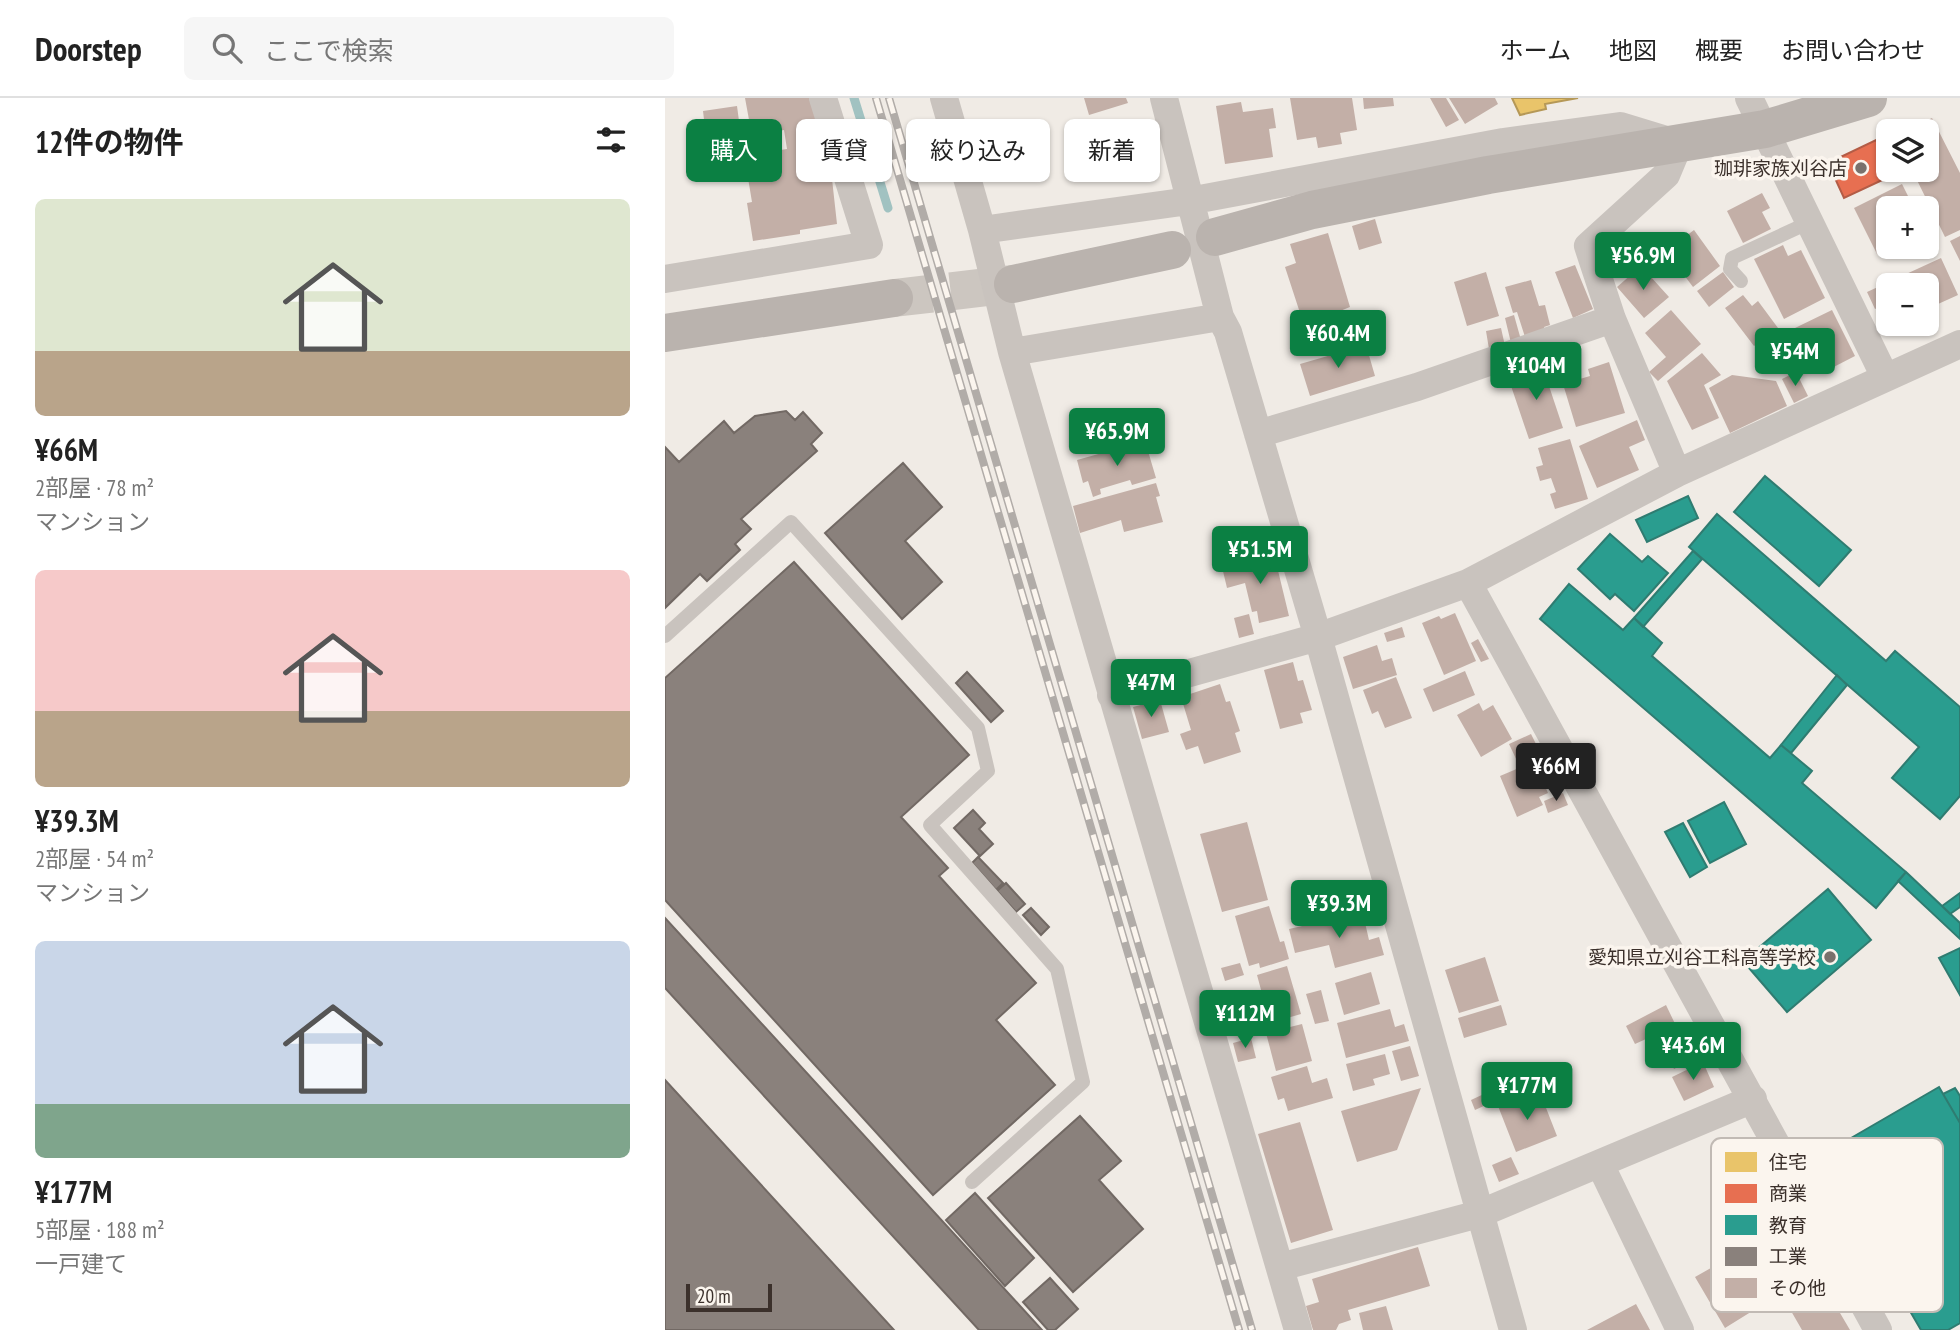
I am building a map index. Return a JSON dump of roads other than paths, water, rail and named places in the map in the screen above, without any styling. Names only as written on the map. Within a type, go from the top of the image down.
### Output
[{"type":"street","points":[[665,279],[869,245],[823,98]]},
{"type":"street","points":[[944,98],[982,230],[1012,352],[1298,1330]]},
{"type":"street","points":[[1164,98],[1220,317],[1228,332],[1318,637],[1513,1330]]},
{"type":"street","points":[[1215,237],[1312,209],[1488,175],[1679,144],[1757,113],[1868,98]]},
{"type":"street","points":[[1757,113],[1885,377]]},
{"type":"street","points":[[982,230],[1189,201],[1503,142],[1620,126],[1679,144]]},
{"type":"street","points":[[1677,473],[1612,319],[1588,246],[1666,175],[1679,144]]},
{"type":"street","points":[[1013,284],[1172,250]]},
{"type":"street","points":[[665,333],[894,298]]},
{"type":"street","points":[[1012,352],[1220,317]]},
{"type":"street","points":[[1258,434],[1417,387],[1612,319]]},
{"type":"street","points":[[1111,695],[1318,637],[1468,583],[1677,473],[1960,344]]},
{"type":"street","points":[[1468,583],[1774,1138]]},
{"type":"street","points":[[1280,1267],[1479,1214],[1753,1099]]},
{"type":"street","points":[[1600,1164],[1680,1330]]},
{"type":"street","points":[[1868,1312],[1878,1330]]},
{"type":"lane","points":[[1741,281],[1730,270],[1733,258],[1810,222]]},
{"type":"lane","points":[[665,636],[791,522],[978,728],[988,771],[930,825],[1058,969],[1083,1082],[972,1182]]},
{"type":"waterway","points":[[854,98],[888,208]]},
{"type":"tunnel","points":[[894,298],[1013,284]]},
{"type":"railway","points":[[876,98],[1239,1330]]},
{"type":"railway","points":[[889,98],[1252,1330]]},
{"type":"place","name":"珈琲家族刈谷店","points":[[1861,168]]},
{"type":"place","name":"愛知県立刈谷工科高等学校","points":[[1830,957]]}]
